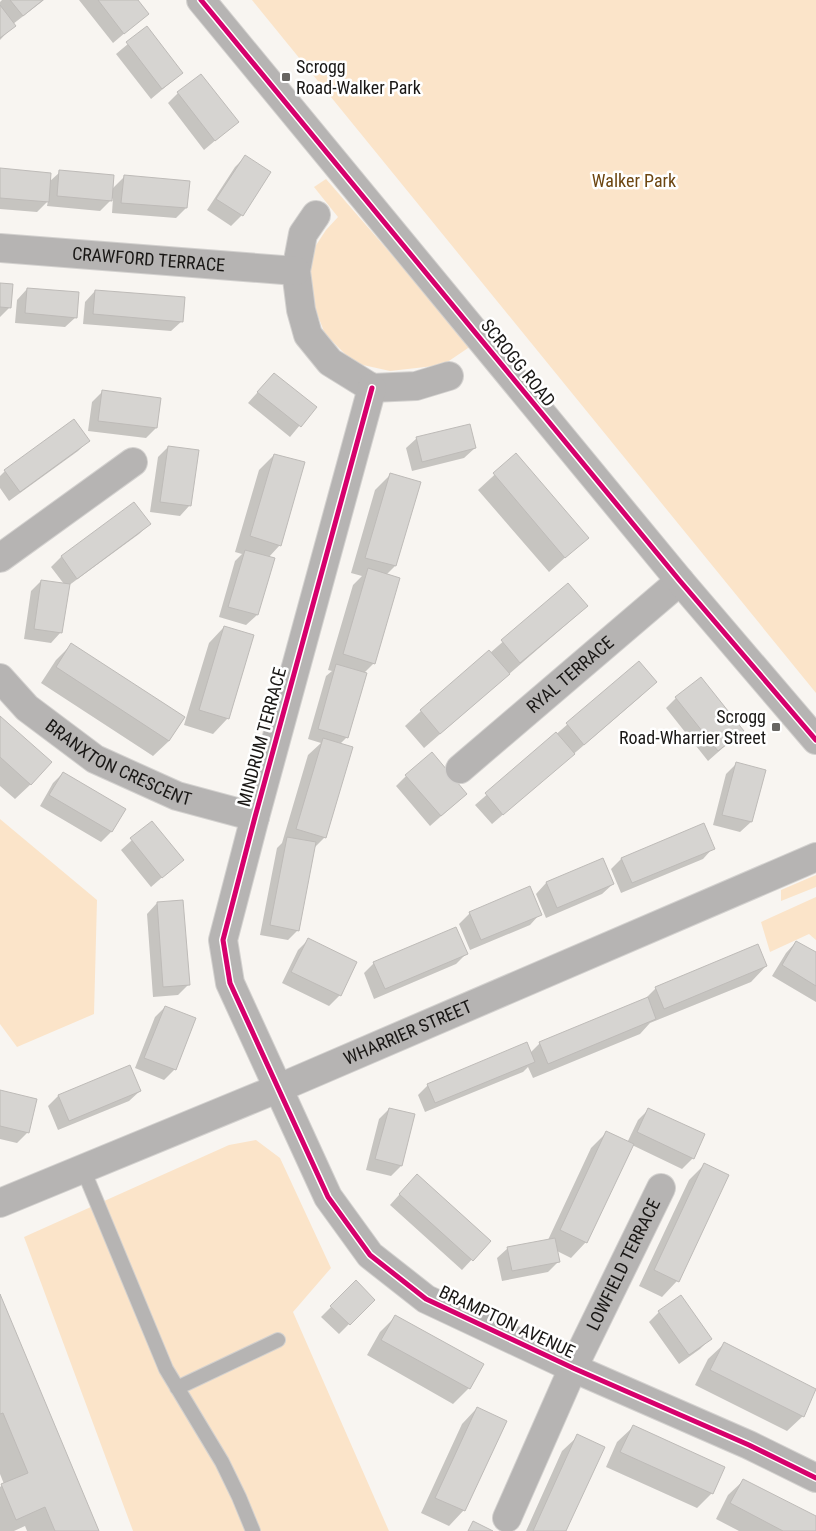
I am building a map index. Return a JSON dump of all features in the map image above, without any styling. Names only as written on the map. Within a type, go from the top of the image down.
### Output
[{"type":"street","name":"SCROGG ROAD","points":[[201,0],[680,581],[816,740]]},
{"type":"street","points":[[316,215],[303,234],[296,271],[301,310],[308,335],[330,362],[372,388],[416,386],[449,376]]},
{"type":"street","name":"CRAWFORD TERRACE","points":[[0,248],[296,271]]},
{"type":"street","name":"MINDRUM TERRACE","points":[[280,1088],[230,983],[223,940],[254,817],[372,388]]},
{"type":"street","points":[[0,558],[133,462]]},
{"type":"street","name":"RYAL TERRACE","points":[[460,769],[680,581]]},
{"type":"street","name":"BRANXTON CRESCENT","points":[[0,678],[27,708],[95,759],[177,796],[254,817]]},
{"type":"street","name":"WHARRIER STREET","points":[[0,1204],[280,1088],[816,857]]},
{"type":"street","name":"BRAMPTON AVENUE","points":[[280,1088],[328,1197],[370,1255],[426,1299],[573,1368],[749,1445],[816,1478]]},
{"type":"street","name":"LOWFIELD TERRACE","points":[[507,1518],[573,1368],[661,1188]]},
{"type":"lane","points":[[83,1170],[162,1360],[222,1462],[253,1531]]},
{"type":"lane","points":[[177,1388],[278,1340]]},
{"type":"green space","name":"Walker Park","points":[[252,0],[816,0],[816,693]]},
{"type":"green space","points":[[326,179],[471,346],[443,365],[390,371],[354,363],[325,334],[311,298],[307,259],[326,230],[338,217],[314,187]]},
{"type":"green space","points":[[0,819],[97,900],[94,1014],[17,1047],[0,1024]]},
{"type":"green space","points":[[816,875],[816,887],[781,901],[781,890]]},
{"type":"green space","points":[[816,897],[816,940],[809,934],[770,952],[761,922]]},
{"type":"green space","points":[[256,1140],[280,1158],[331,1268],[293,1312],[389,1531],[133,1531],[24,1237],[229,1145]]},
{"type":"building","points":[[10,0],[43,0],[23,16]]},
{"type":"building","points":[[98,0],[138,0],[149,14],[124,34]]},
{"type":"building","points":[[0,5],[16,26],[0,38]]},
{"type":"building","points":[[147,26],[183,73],[162,89],[126,42]]},
{"type":"building","points":[[201,74],[239,122],[215,141],[177,92]]},
{"type":"building","points":[[245,155],[271,172],[243,216],[216,199]]},
{"type":"building","points":[[0,168],[51,173],[49,202],[0,198]]},
{"type":"building","points":[[59,170],[114,175],[112,201],[57,196]]},
{"type":"building","points":[[124,175],[190,181],[187,208],[121,203]]},
{"type":"building","points":[[0,283],[13,284],[11,308],[0,307]]},
{"type":"building","points":[[27,288],[79,292],[77,318],[25,313]]},
{"type":"building","points":[[95,290],[185,297],[183,322],[93,314]]},
{"type":"building","points":[[274,373],[317,407],[301,427],[257,392]]},
{"type":"building","points":[[102,390],[161,398],[157,428],[98,421]]},
{"type":"building","points":[[74,419],[90,441],[20,492],[4,470]]},
{"type":"building","points":[[470,424],[476,448],[422,462],[416,437]]},
{"type":"building","points":[[168,446],[199,450],[191,506],[160,502]]},
{"type":"building","points":[[516,453],[589,538],[565,558],[493,473]]},
{"type":"building","points":[[274,454],[305,462],[281,546],[250,536]]},
{"type":"building","points":[[390,473],[421,482],[396,566],[365,558]]},
{"type":"building","points":[[134,502],[151,524],[77,579],[61,556]]},
{"type":"building","points":[[245,550],[275,558],[258,615],[228,607]]},
{"type":"building","points":[[368,568],[400,578],[375,664],[343,654]]},
{"type":"building","points":[[41,580],[70,584],[62,633],[34,629]]},
{"type":"building","points":[[568,583],[588,606],[520,663],[501,640]]},
{"type":"building","points":[[224,626],[254,635],[229,719],[199,710]]},
{"type":"building","points":[[71,643],[185,717],[169,741],[56,667]]},
{"type":"building","points":[[489,650],[510,674],[440,734],[420,710]]},
{"type":"building","points":[[639,661],[657,682],[584,745],[566,723]]},
{"type":"building","points":[[336,664],[367,673],[348,738],[318,729]]},
{"type":"building","points":[[701,677],[744,731],[718,751],[675,697]]},
{"type":"building","points":[[0,716],[52,762],[31,785],[0,757]]},
{"type":"building","points":[[556,732],[575,754],[503,815],[485,793]]},
{"type":"building","points":[[323,738],[353,747],[326,838],[296,829]]},
{"type":"building","points":[[432,752],[467,794],[441,816],[405,775]]},
{"type":"building","points":[[736,762],[766,770],[752,822],[722,815]]},
{"type":"building","points":[[63,772],[126,809],[112,832],[49,795]]},
{"type":"building","points":[[152,821],[184,860],[162,878],[130,838]]},
{"type":"building","points":[[704,823],[715,849],[632,883],[621,858]]},
{"type":"building","points":[[287,837],[316,842],[299,931],[270,925]]},
{"type":"building","points":[[603,858],[614,884],[557,908],[546,882]]},
{"type":"building","points":[[530,886],[542,915],[481,940],[469,912]]},
{"type":"building","points":[[183,900],[190,985],[163,987],[157,902]]},
{"type":"building","points":[[456,927],[468,954],[385,989],[373,962]]},
{"type":"building","points":[[308,938],[357,962],[341,996],[291,972]]},
{"type":"building","points":[[796,941],[816,952],[816,986],[782,965]]},
{"type":"building","points":[[758,944],[767,966],[664,1009],[655,987]]},
{"type":"building","points":[[648,997],[656,1019],[548,1064],[539,1042]]},
{"type":"building","points":[[165,1006],[196,1018],[176,1070],[144,1058]]},
{"type":"building","points":[[527,1042],[535,1062],[435,1103],[427,1084]]},
{"type":"building","points":[[130,1065],[141,1091],[69,1121],[58,1095]]},
{"type":"building","points":[[0,1090],[37,1099],[29,1133],[0,1126]]},
{"type":"building","points":[[389,1108],[415,1114],[402,1166],[375,1159]]},
{"type":"building","points":[[648,1108],[705,1134],[694,1159],[637,1132]]},
{"type":"building","points":[[606,1131],[634,1144],[587,1243],[560,1230]]},
{"type":"building","points":[[704,1163],[729,1175],[679,1282],[654,1270]]},
{"type":"building","points":[[417,1174],[491,1241],[473,1261],[399,1194]]},
{"type":"building","points":[[555,1238],[560,1262],[512,1271],[507,1247]]},
{"type":"building","points":[[356,1280],[375,1300],[350,1325],[330,1306]]},
{"type":"building","points":[[0,1294],[99,1531],[55,1531],[45,1507],[16,1520],[1,1484],[28,1473],[3,1413],[0,1414]]},
{"type":"building","points":[[681,1295],[712,1339],[689,1355],[658,1311]]},
{"type":"building","points":[[395,1315],[484,1364],[470,1389],[381,1340]]},
{"type":"building","points":[[724,1342],[816,1389],[804,1417],[710,1370]]},
{"type":"building","points":[[477,1407],[507,1421],[465,1511],[435,1498]]},
{"type":"building","points":[[633,1425],[725,1467],[713,1494],[620,1452]]},
{"type":"building","points":[[577,1434],[605,1447],[566,1531],[533,1531]]},
{"type":"building","points":[[743,1479],[816,1516],[816,1531],[783,1531],[730,1503]]},
{"type":"building","points":[[473,1521],[493,1531],[468,1531]]},
{"type":"cycle path","points":[[201,0],[680,581],[816,740]]},
{"type":"cycle path","points":[[372,388],[223,940],[230,983],[328,1197],[370,1255],[426,1299],[573,1368],[749,1445],[816,1478]]},
{"type":"place","name":"Scrogg Road-Walker Park","points":[[286,77]]},
{"type":"place","name":"Scrogg Road-Wharrier Street","points":[[776,727]]}]
